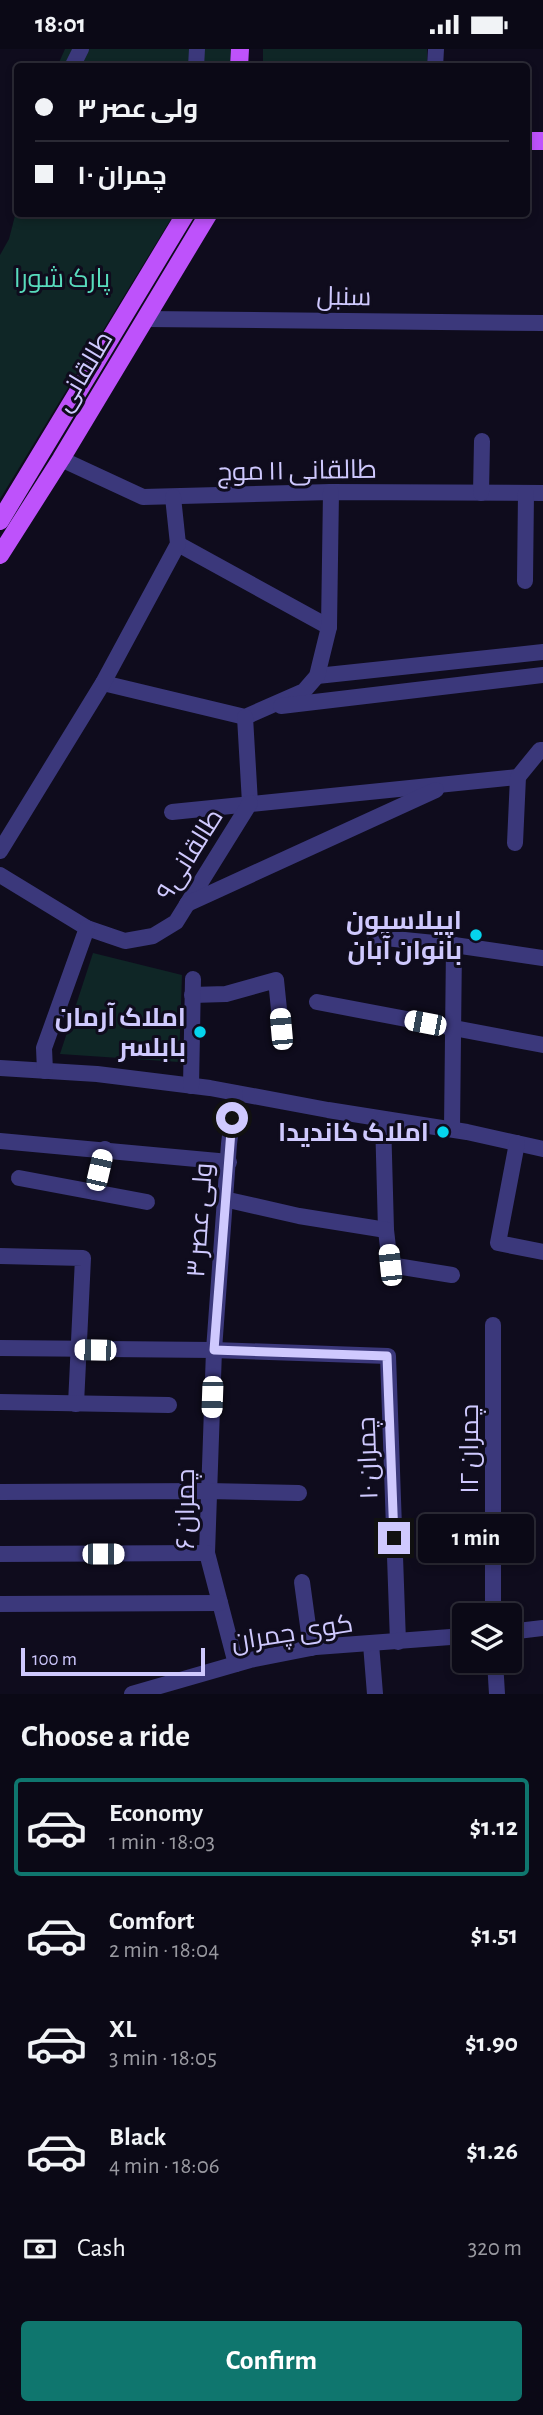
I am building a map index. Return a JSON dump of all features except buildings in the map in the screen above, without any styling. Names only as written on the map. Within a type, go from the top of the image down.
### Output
[{"type":"main road","name":"طالقانی","points":[[0,521],[184,217]]},
{"type":"main road","name":"طالقانی","points":[[0,555],[207,217]]},
{"type":"main road","points":[[0,505],[16,495]]},
{"type":"street","name":"سنبل","points":[[145,319],[543,323]]},
{"type":"street","points":[[481,493],[482,441]]},
{"type":"street","name":"طالقانی ۱۱ موج","points":[[61,459],[143,497],[331,492],[535,493]]},
{"type":"street","points":[[103,683],[244,717],[304,691],[317,676],[329,627],[331,492]]},
{"type":"street","points":[[525,581],[535,493]]},
{"type":"street","points":[[0,851],[103,683],[178,544],[173,497]]},
{"type":"street","points":[[178,544],[329,627]]},
{"type":"street","points":[[317,676],[543,652]]},
{"type":"street","points":[[268,707],[543,675]]},
{"type":"street","points":[[172,812],[250,803],[244,717]]},
{"type":"street","points":[[515,843],[518,778],[540,750],[543,750]]},
{"type":"street","name":"طالقانی۹","points":[[0,875],[87,927],[125,941],[153,936],[176,922],[250,803],[518,778]]},
{"type":"street","points":[[187,904],[447,784]]},
{"type":"street","points":[[45,1071],[44,1048],[87,927]]},
{"type":"street","points":[[375,937],[543,958]]},
{"type":"street","points":[[452,1129],[454,945]]},
{"type":"street","points":[[191,1086],[193,987],[226,995],[276,980],[281,1029]]},
{"type":"street","points":[[317,1002],[543,1045]]},
{"type":"street","points":[[0,1068],[97,1074],[191,1086],[452,1129],[543,1149]]},
{"type":"street","name":"ولی عصر ۳","points":[[214,1350],[224,1199],[235,1093]]},
{"type":"street","points":[[383,1119],[386,1230],[390,1265],[452,1275]]},
{"type":"street","points":[[0,1140],[229,1162]]},
{"type":"street","points":[[517,1143],[498,1243],[543,1252]]},
{"type":"street","points":[[94,1192],[104,1149]]},
{"type":"street","points":[[19,1178],[147,1202]]},
{"type":"street","points":[[224,1199],[299,1216],[386,1230]]},
{"type":"street","points":[[0,1255],[83,1258],[76,1403]]},
{"type":"street","name":"چمران ۱۲","points":[[493,1325],[493,1603]]},
{"type":"street","points":[[0,1348],[214,1350]]},
{"type":"street","name":"چمران ۱۰","points":[[214,1350],[387,1356],[398,1642]]},
{"type":"street","name":"چمران ۶","points":[[214,1350],[206,1553],[236,1664]]},
{"type":"street","points":[[0,1402],[169,1405]]},
{"type":"street","points":[[0,1492],[299,1493]]},
{"type":"street","points":[[0,1554],[206,1553]]},
{"type":"street","points":[[302,1582],[311,1648]]},
{"type":"street","points":[[0,1604],[220,1604]]},
{"type":"street","points":[[522,1630],[543,1628]]},
{"type":"street","name":"کوی چمران","points":[[132,1694],[177,1688],[236,1664],[311,1648],[452,1637]]},
{"type":"street","points":[[371,1644],[375,1694]]},
{"type":"street","points":[[496,1673],[497,1694]]},
{"type":"green space","points":[[65,49],[236,49],[236,63],[59,63]]},
{"type":"green space","points":[[263,49],[427,49],[427,63],[263,63]]},
{"type":"green space","name":"پارک شورا","points":[[15,217],[172,217],[0,499],[0,255],[9,239]]},
{"type":"green space","points":[[93,953],[182,975],[179,1062],[60,1054]]},
{"type":"place","name":"اپیلاسیون بانوان آبان","points":[[476,935]]},
{"type":"place","name":"املاک آرمان بابلسر","points":[[200,1032]]},
{"type":"place","name":"املاک کاندیدا","points":[[443,1132]]},
{"type":"route","points":[[232,1118],[214,1350],[387,1356],[394,1538]]}]
